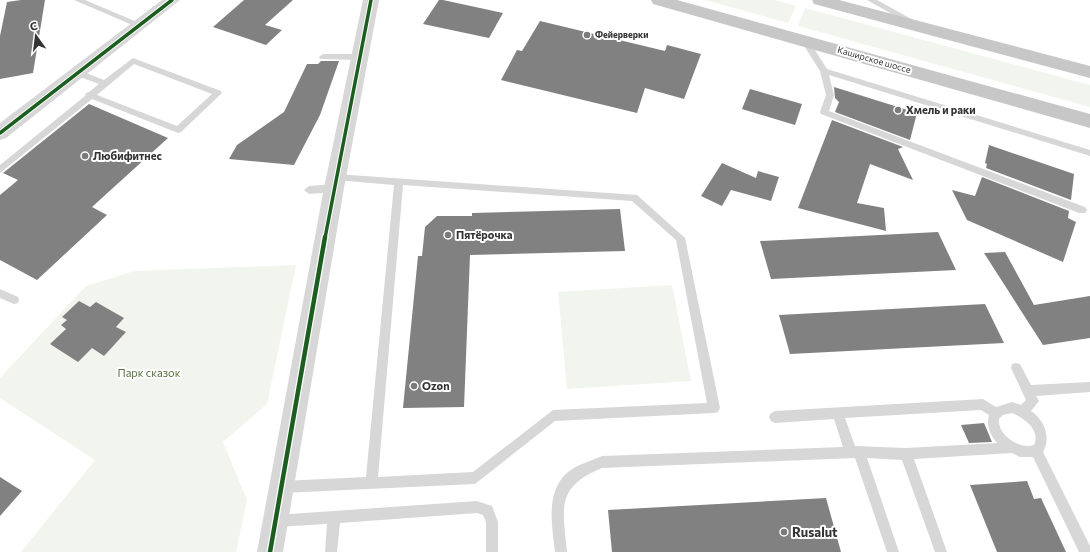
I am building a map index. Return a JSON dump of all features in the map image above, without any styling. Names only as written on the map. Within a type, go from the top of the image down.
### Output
[{"type":"highway","name":"Каширское шоссе","points":[[659,0],[1090,122]]},
{"type":"highway","points":[[820,0],[1090,72]]},
{"type":"street","points":[[0,133],[172,0]]},
{"type":"street","points":[[270,552],[335,183],[370,0]]},
{"type":"lane","points":[[78,0],[140,26]]},
{"type":"lane","points":[[871,0],[923,27]]},
{"type":"lane","points":[[805,41],[824,71],[830,95],[824,112],[1082,210]]},
{"type":"lane","points":[[323,57],[360,56]]},
{"type":"lane","points":[[0,170],[89,95],[133,61],[218,93],[178,130],[89,95]]},
{"type":"lane","points":[[824,71],[1090,153]]},
{"type":"lane","points":[[78,73],[104,83]]},
{"type":"lane","points":[[371,483],[399,182]]},
{"type":"lane","points":[[282,487],[475,478],[553,416],[714,408],[680,238],[634,198],[399,182],[335,183],[309,190]]},
{"type":"lane","points":[[0,293],[14,300]]},
{"type":"lane","points":[[1016,368],[1033,401],[1023,411]]},
{"type":"lane","points":[[1028,391],[1090,387]]},
{"type":"lane","points":[[775,417],[983,404],[995,413]]},
{"type":"lane","points":[[1012,407],[1023,411],[1033,418],[1040,428],[1042,438],[1040,447],[1034,452],[1023,453],[1010,448],[1002,441],[995,431],[992,422],[995,413],[1002,408],[1012,407]]},
{"type":"lane","points":[[838,413],[855,452],[893,552]]},
{"type":"lane","points":[[561,552],[557,502],[565,483],[582,468],[602,462],[855,452],[906,454],[1010,448]]},
{"type":"lane","points":[[1036,450],[1086,552]]},
{"type":"lane","points":[[906,454],[941,552]]},
{"type":"lane","points":[[276,521],[477,507],[488,510],[492,522],[492,552]]},
{"type":"lane","points":[[331,552],[334,517]]},
{"type":"green space","points":[[705,0],[775,0],[796,6],[788,23]]},
{"type":"green space","points":[[805,8],[1090,85],[1090,107],[798,26]]},
{"type":"green space","name":"Парк сказок","points":[[296,265],[267,404],[223,442],[247,500],[236,552],[21,552],[95,460],[0,398],[0,378],[86,286],[134,271]]},
{"type":"green space","points":[[672,285],[691,381],[567,389],[558,292]]},
{"type":"building","points":[[21,0],[45,0],[33,73],[0,79],[0,36],[7,2]]},
{"type":"building","points":[[244,0],[293,0],[265,25],[282,30],[266,45],[213,27]]},
{"type":"building","points":[[439,0],[503,13],[489,38],[423,24]]},
{"type":"building","points":[[540,21],[665,51],[667,45],[701,54],[684,99],[645,88],[637,113],[501,80],[517,50],[522,51]]},
{"type":"building","points":[[321,61],[339,61],[320,115],[294,165],[229,159],[237,145],[284,112],[307,64],[318,64]]},
{"type":"building","points":[[834,87],[917,113],[910,140],[835,112],[839,102],[835,98]]},
{"type":"building","points":[[750,89],[802,104],[795,125],[742,109]]},
{"type":"building","points":[[89,104],[168,138],[92,207],[107,215],[37,280],[0,260],[0,195],[18,180],[3,173]]},
{"type":"building","points":[[832,120],[903,147],[898,149],[913,180],[870,164],[857,203],[884,208],[886,231],[798,208]]},
{"type":"building","points":[[989,145],[1074,174],[1071,200],[986,168],[987,164],[985,163]]},
{"type":"building","points":[[722,163],[756,178],[758,171],[779,177],[771,201],[731,190],[722,206],[701,196]]},
{"type":"building","points":[[982,177],[1069,211],[1068,218],[1076,222],[1063,262],[967,220],[952,190],[975,196]]},
{"type":"building","points":[[620,209],[625,251],[470,255],[464,407],[403,408],[418,256],[422,256],[425,227],[437,216],[472,216],[472,213]]},
{"type":"building","points":[[938,232],[956,270],[771,279],[760,241]]},
{"type":"building","points":[[1005,252],[1034,305],[1090,296],[1090,338],[1043,345],[984,253]]},
{"type":"building","points":[[79,301],[90,307],[96,302],[124,318],[116,327],[126,332],[104,356],[92,348],[78,362],[50,344],[66,329],[61,325],[67,320],[62,317]]},
{"type":"building","points":[[985,304],[1004,343],[790,354],[779,315]]},
{"type":"building","points":[[984,423],[992,442],[969,443],[961,425]]},
{"type":"building","points":[[0,477],[22,491],[0,516]]},
{"type":"building","points":[[1027,481],[1034,499],[1041,498],[1066,552],[997,552],[970,485]]},
{"type":"building","points":[[826,498],[841,552],[612,552],[608,510]]},
{"type":"cycle path","points":[[0,133],[172,0]]},
{"type":"cycle path","points":[[270,552],[334,188],[371,0]]},
{"type":"place","name":"Фейерверки","points":[[587,35]]},
{"type":"place","name":"Хмель и раки","points":[[898,110]]},
{"type":"place","name":"Любифитнес","points":[[85,156]]},
{"type":"place","name":"Пятёрочка","points":[[448,235]]},
{"type":"place","name":"Ozon","points":[[414,386]]},
{"type":"place","name":"Rusalut","points":[[784,532]]}]
